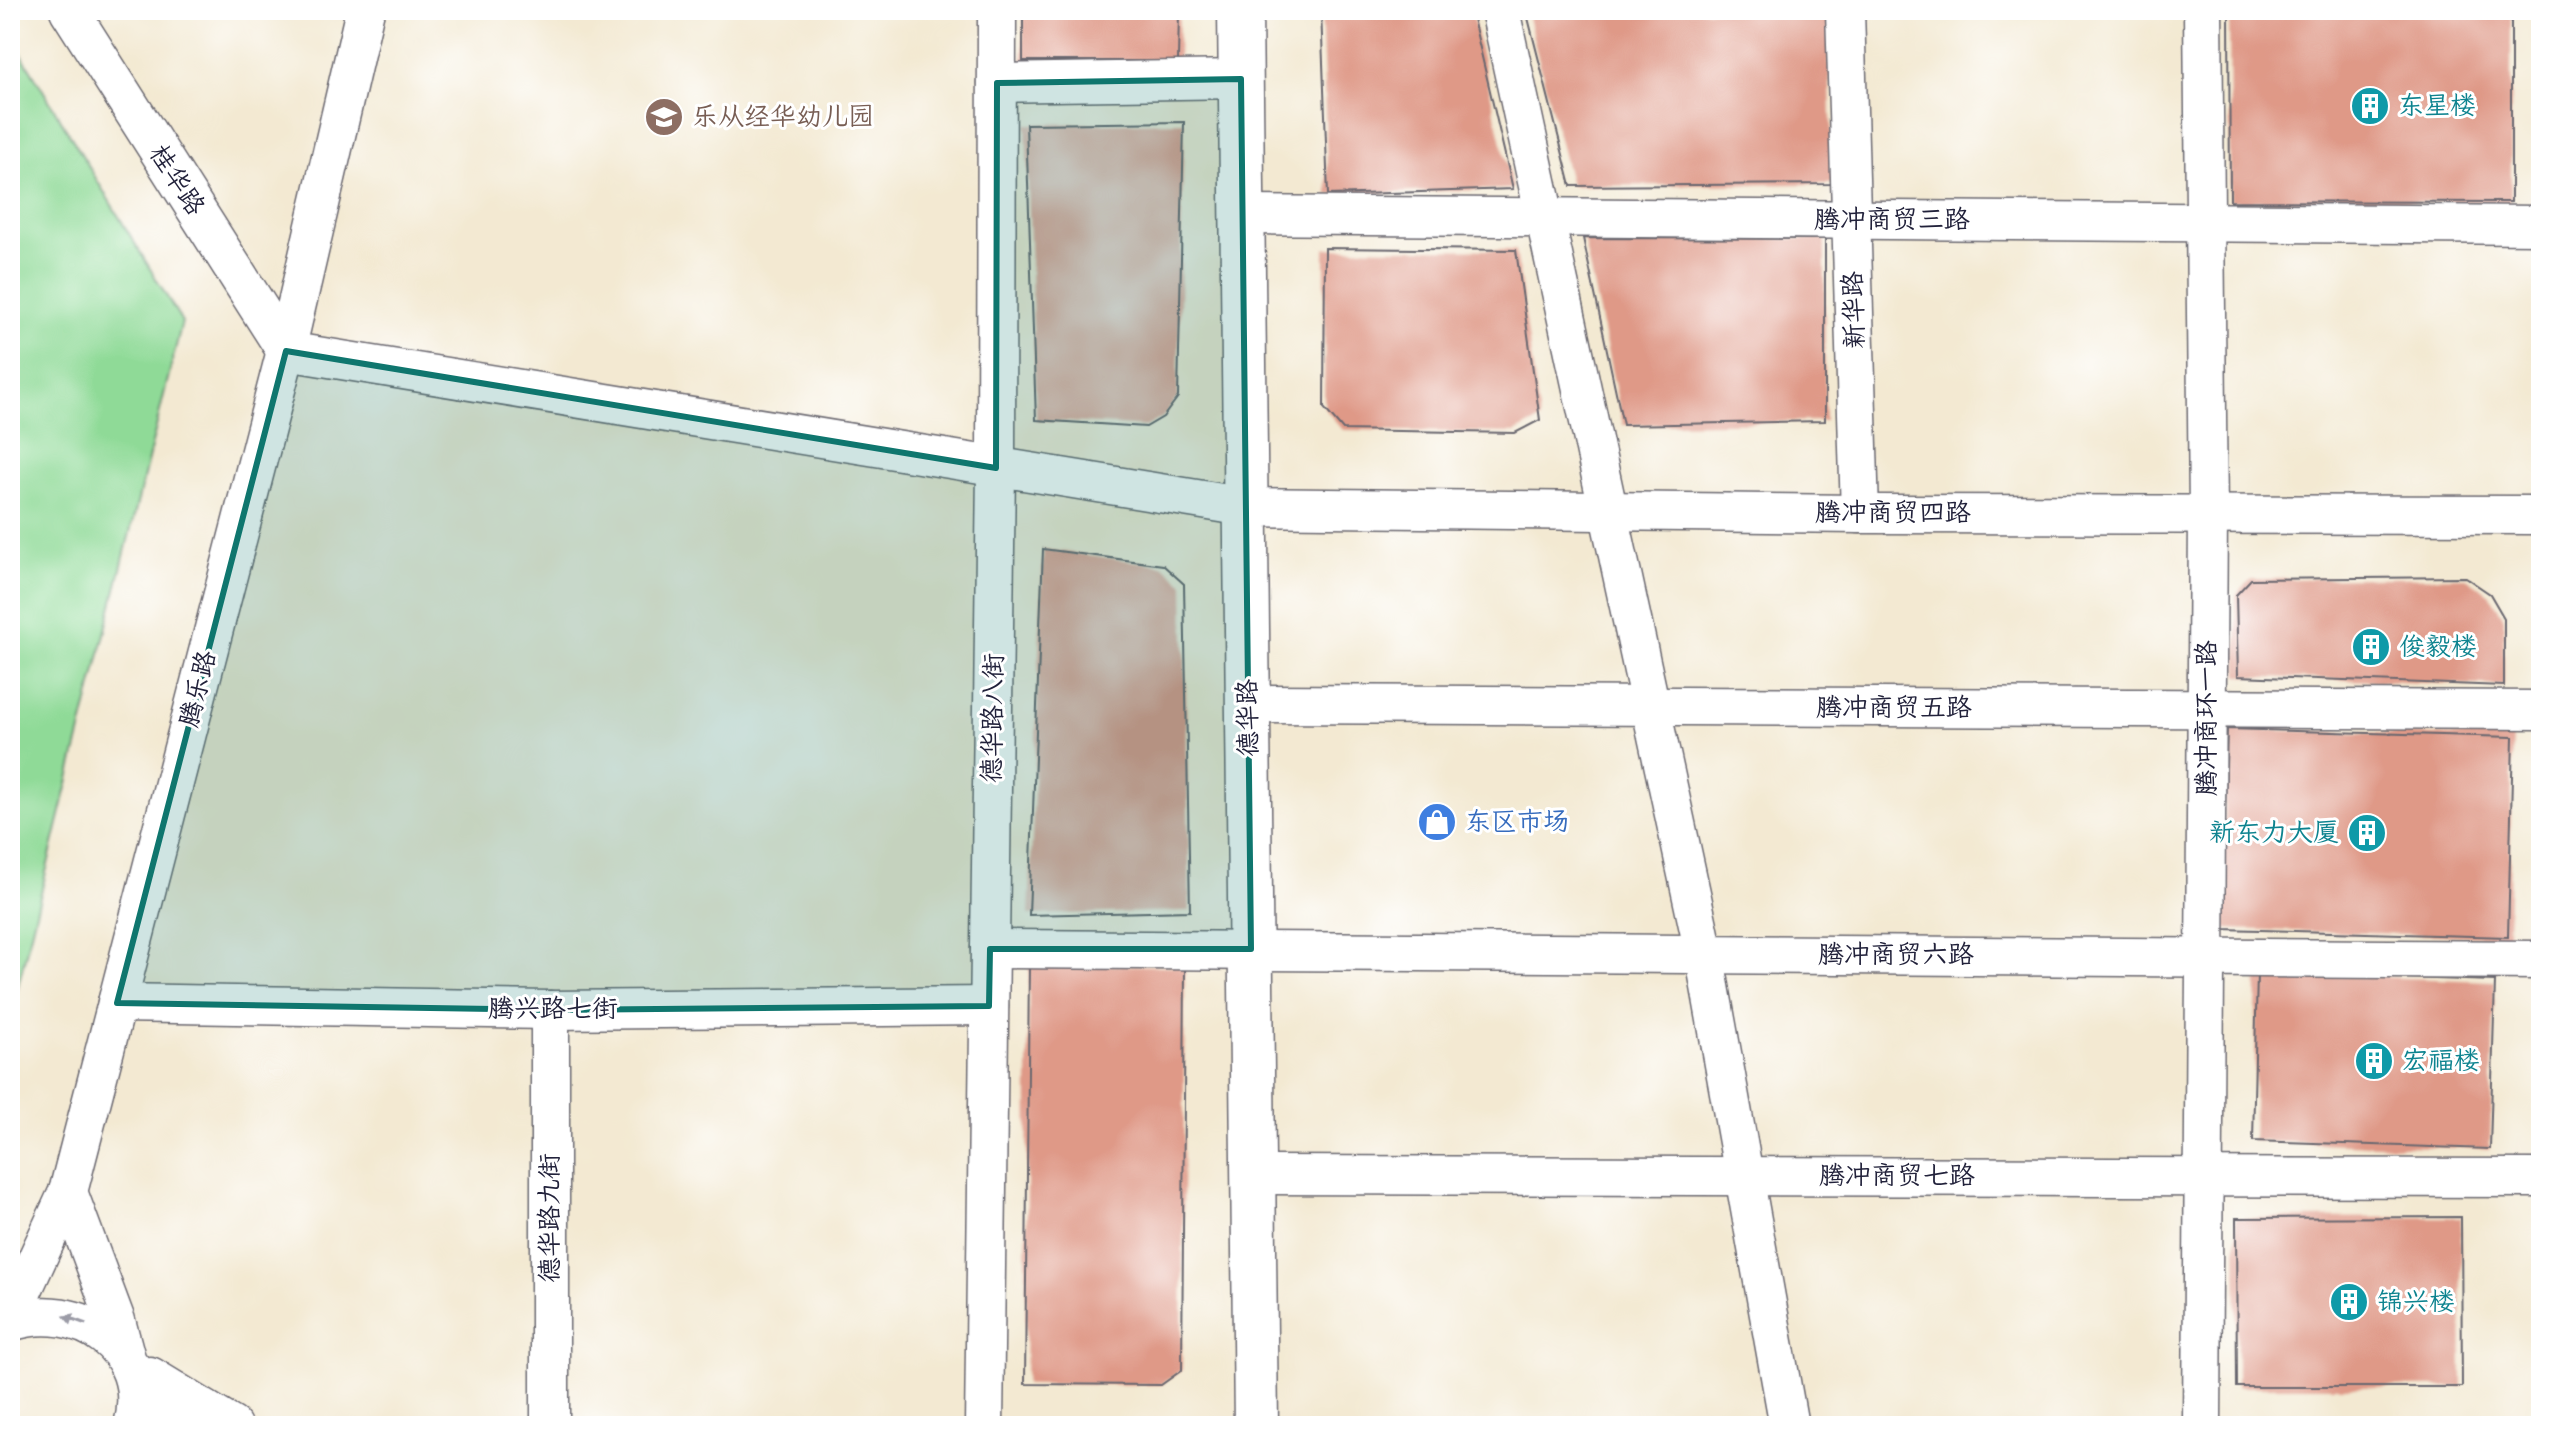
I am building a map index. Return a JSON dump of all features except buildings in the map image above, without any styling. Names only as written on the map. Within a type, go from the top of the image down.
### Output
[{"type":"street","name":"桂华路","points":[[69,10],[286,351]]},
{"type":"street","name":"腾乐路","points":[[10,1320],[68,1192],[286,351],[365,10]]},
{"type":"street","name":"德华路八街","points":[[984,1426],[996,468],[997,10]]},
{"type":"street","name":"德华路","points":[[1240,10],[1256,1426]]},
{"type":"street","points":[[1500,10],[1704,953],[1789,1426]]},
{"type":"street","name":"新华路","points":[[1845,10],[1860,514]]},
{"type":"street","name":"腾冲商环一路","points":[[2202,1426],[2208,514],[2203,10]]},
{"type":"street","points":[[997,83],[1241,79]]},
{"type":"street","name":"腾冲商贸三路","points":[[1242,215],[2541,225]]},
{"type":"street","name":"腾冲商贸四路","points":[[286,351],[1246,507],[1860,514],[2541,515]]},
{"type":"street","name":"腾冲商贸五路","points":[[1248,704],[2541,710]]},
{"type":"street","name":"腾冲商贸六路","points":[[990,949],[2541,960]]},
{"type":"street","name":"腾兴路七街","points":[[117,1003],[550,1010],[989,1006]]},
{"type":"street","name":"德华路九街","points":[[550,1010],[550,1426]]},
{"type":"street","name":"腾冲商贸七路","points":[[1253,1175],[2541,1178]]},
{"type":"street","points":[[68,1192],[116,1321],[136,1392],[133,1426]]},
{"type":"street","points":[[10,1320],[33,1315],[61,1315],[87,1323],[110,1340],[177,1426]]},
{"type":"street","points":[[127,1362],[232,1426]]},
{"type":"highlighted area","points":[[1241,79],[1251,949],[990,949],[989,1006],[550,1010],[117,1003],[286,351],[996,468],[997,83]]},
{"type":"green space","points":[[10,35],[182,322],[10,1018]]},
{"type":"place","name":"东星楼","points":[[2370,106]]},
{"type":"place","name":"乐从经华幼儿园","points":[[664,117]]},
{"type":"place","name":"俊毅楼","points":[[2371,647]]},
{"type":"place","name":"东区市场","points":[[1437,822]]},
{"type":"place","name":"新东力大厦","points":[[2367,833]]},
{"type":"place","name":"宏福楼","points":[[2374,1061]]},
{"type":"place","name":"锦兴楼","points":[[2349,1302]]}]
